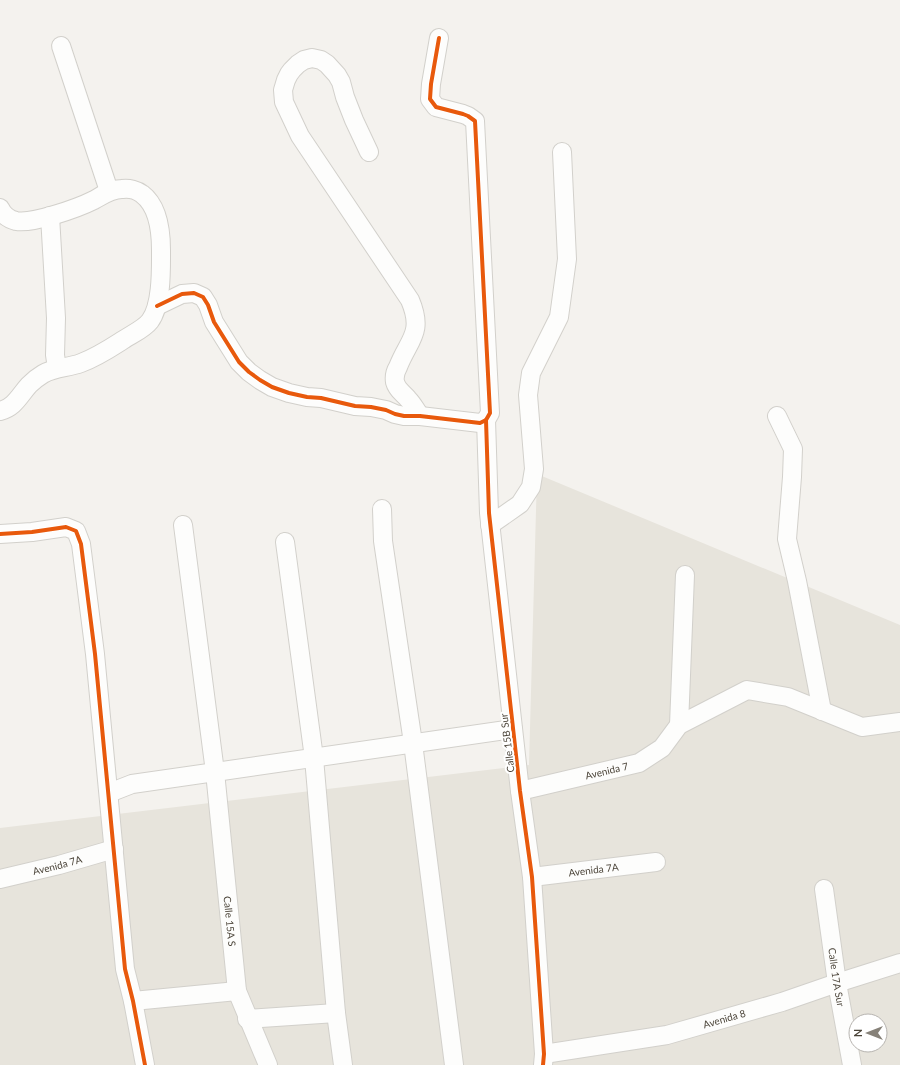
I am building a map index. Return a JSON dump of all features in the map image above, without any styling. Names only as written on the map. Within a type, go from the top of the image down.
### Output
[{"type":"street","name":"Calle 15B Sur","points":[[439,38],[431,84],[430,99],[436,107],[463,114],[475,122],[490,413],[486,420],[490,525],[520,791],[532,877],[544,1060]]},
{"type":"street","points":[[61,46],[108,191]]},
{"type":"street","points":[[369,152],[354,120],[338,75],[321,60],[312,58],[304,60],[298,64],[289,74],[283,90],[284,102],[300,136],[414,308],[416,326],[414,335],[394,375],[398,390],[412,404],[420,416]]},
{"type":"street","points":[[490,525],[520,504],[531,486],[534,469],[528,395],[531,373],[558,317],[567,259],[562,152]]},
{"type":"street","points":[[0,411],[13,404],[29,385],[48,372],[57,368],[78,364],[93,358],[107,351],[143,328],[150,321],[157,306],[160,281],[160,236],[158,221],[147,198],[140,193],[122,188],[108,191],[94,200],[74,208],[50,216],[22,221],[15,221],[3,215]]},
{"type":"street","points":[[50,216],[56,318],[55,355],[57,368]]},
{"type":"street","points":[[157,306],[182,294],[194,293],[202,297],[208,305],[214,322],[240,362],[255,376],[272,387],[289,393],[321,398],[355,406],[386,410],[394,414],[404,416],[420,416],[480,423],[486,420]]},
{"type":"street","points":[[777,416],[793,449],[787,539],[797,581],[822,711]]},
{"type":"street","points":[[382,509],[383,541],[413,744],[454,1065]]},
{"type":"street","name":"Calle 15A S","points":[[183,525],[215,772],[237,992],[247,1019],[268,1065]]},
{"type":"street","points":[[0,534],[32,532],[66,527],[76,531],[80,544],[95,654],[125,969],[133,1001],[145,1065]]},
{"type":"street","points":[[285,542],[314,758],[336,1013],[343,1065]]},
{"type":"street","points":[[685,575],[679,724],[747,690],[788,697],[862,727],[900,722]]},
{"type":"street","name":"Avenida 7","points":[[520,791],[639,763],[662,748],[679,724]]},
{"type":"street","points":[[108,793],[132,784],[513,729]]},
{"type":"street","name":"Avenida 7A","points":[[0,879],[59,865],[114,849]]},
{"type":"street","name":"Avenida 7A","points":[[532,877],[656,862]]},
{"type":"street","name":"Calle 17A Sur","points":[[824,890],[837,983],[852,1065]]},
{"type":"street","name":"Avenida 8","points":[[544,1060],[667,1035],[782,1002],[900,963]]},
{"type":"street","points":[[133,1001],[237,992]]},
{"type":"street","points":[[247,1019],[336,1013]]},
{"type":"shaded area","points":[[537,474],[900,625],[900,1065],[0,1065],[0,828],[529,765]]},
{"type":"cycle path","points":[[157,306],[182,294],[194,293],[203,297],[208,305],[214,322],[239,362],[260,380],[272,387],[289,393],[321,398],[355,406],[371,407],[404,416],[420,416],[480,423],[486,420],[490,413],[475,121],[463,114],[436,107],[430,99],[431,84],[439,38]]},
{"type":"cycle path","points":[[486,420],[489,513],[520,791],[532,877],[544,1054],[543,1065]]},
{"type":"cycle path","points":[[0,534],[32,532],[66,527],[76,531],[81,544],[95,654],[125,969],[133,1001],[145,1065]]}]
